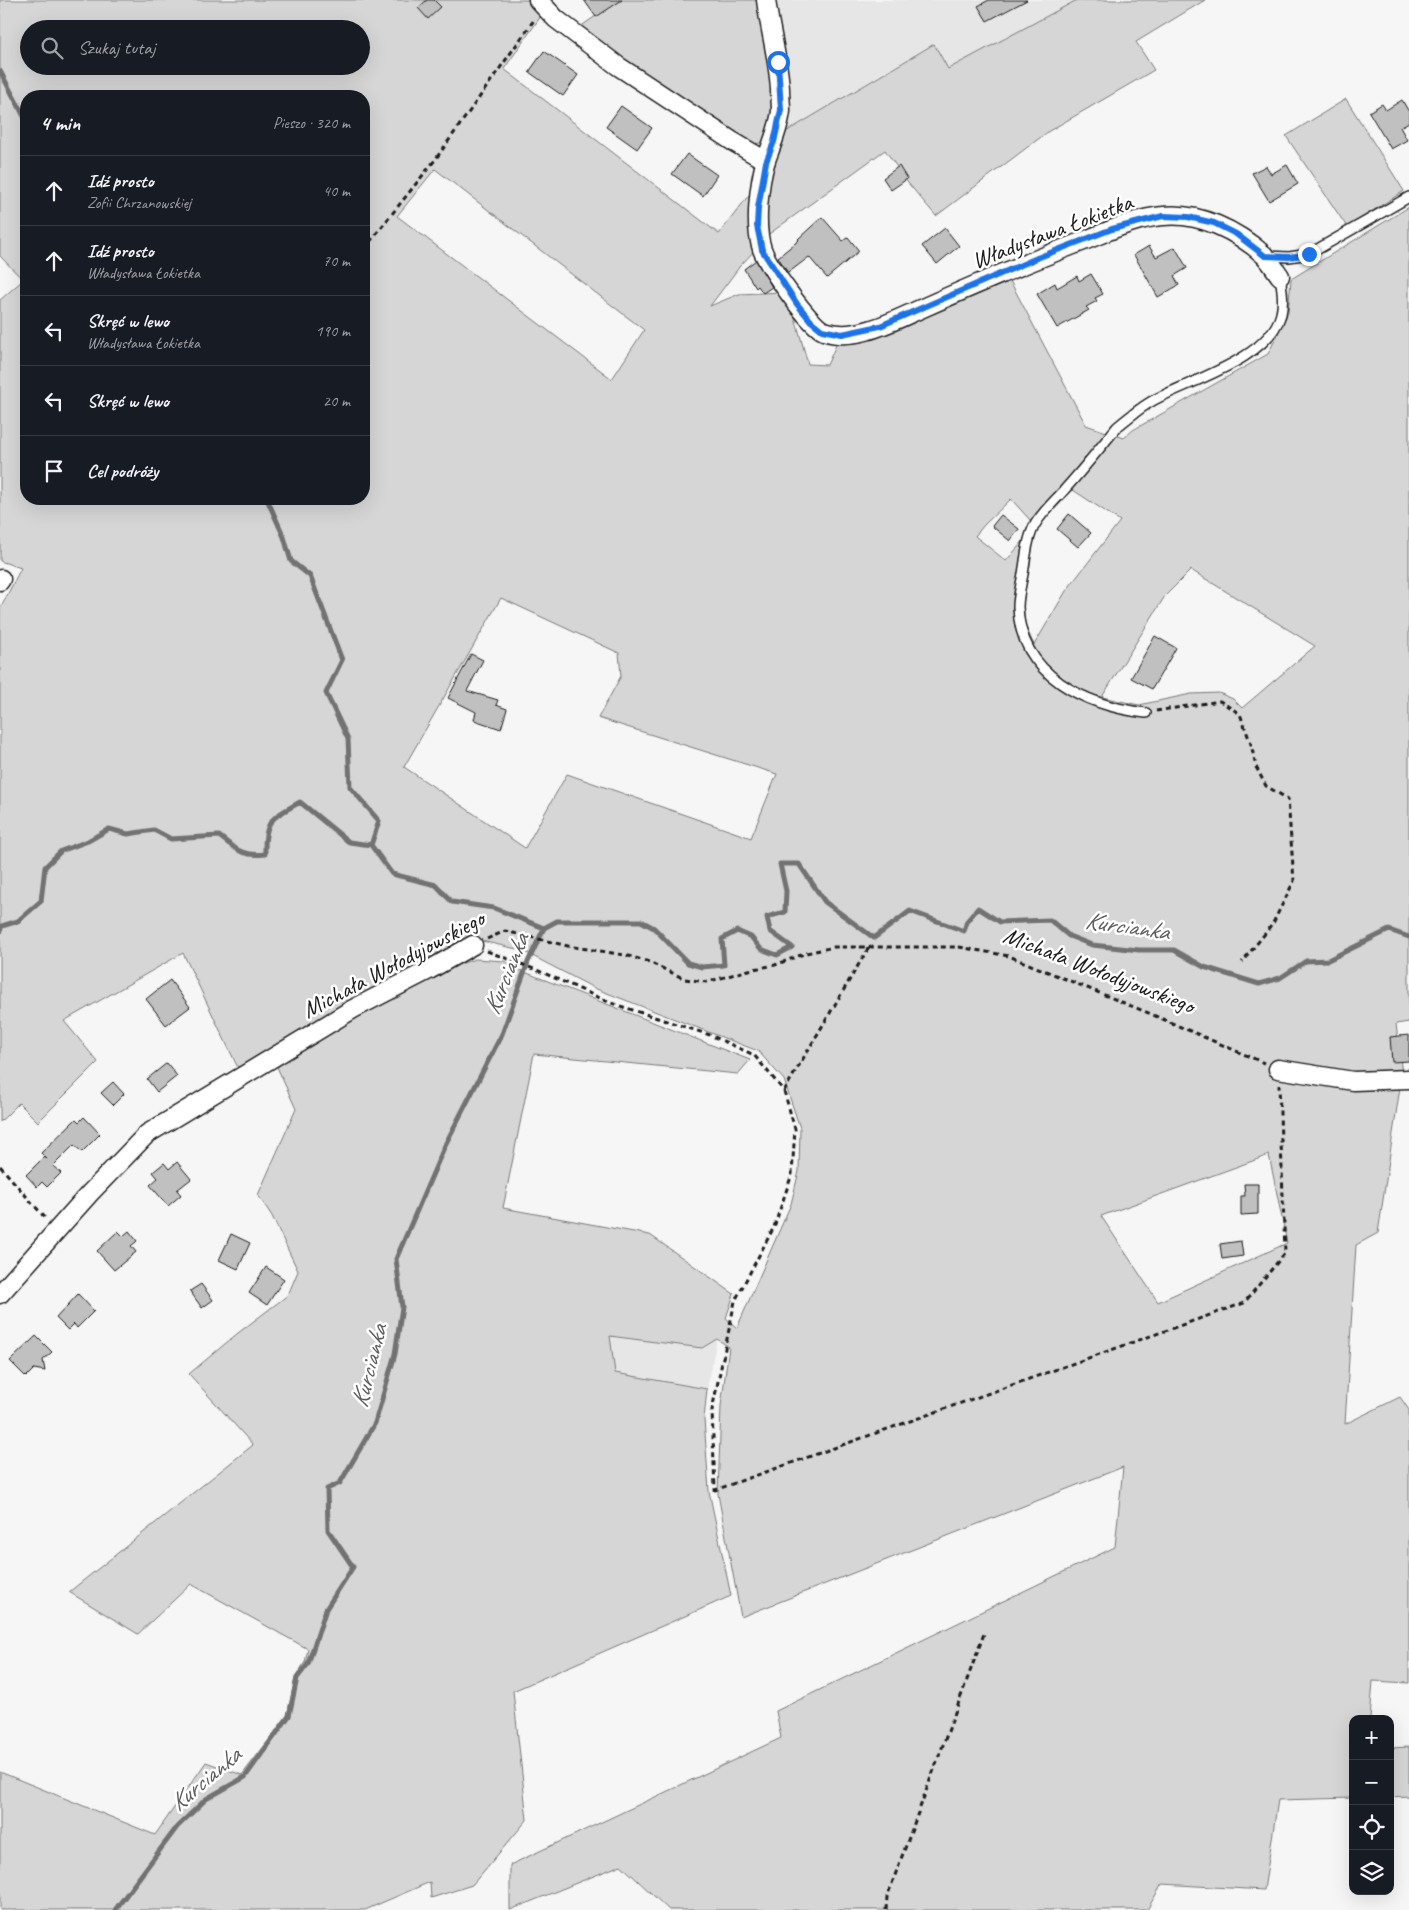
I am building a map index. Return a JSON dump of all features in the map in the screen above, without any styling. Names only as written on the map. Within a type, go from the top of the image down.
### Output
[{"type":"street","name":"Władysława Łokietka","points":[[766,0],[778,62],[781,110],[774,142],[766,162],[758,208],[757,226],[762,250],[797,304],[811,321],[822,330],[842,334],[880,326],[1037,258],[1112,229],[1163,216],[1188,217],[1214,223],[1236,234],[1265,256],[1280,276]]},
{"type":"street","points":[[541,4],[618,66],[647,83],[766,162]]},
{"type":"street","name":"Michała Wołodyjowskiego","points":[[0,1294],[147,1134],[353,1009],[473,945]]},
{"type":"street","points":[[1278,1069],[1353,1081],[1409,1079]]},
{"type":"lane","points":[[1265,256],[1289,257],[1309,254],[1409,197]]},
{"type":"lane","name":"Władysława Łokietka","points":[[1146,713],[1122,710],[1084,697],[1056,681],[1041,666],[1030,650],[1021,628],[1018,607],[1028,546],[1036,523],[1124,420],[1154,400],[1226,367],[1264,342],[1273,331],[1281,314],[1283,298],[1280,276]]},
{"type":"path","points":[[370,241],[435,160],[541,4]]},
{"type":"path","points":[[1146,713],[1220,701],[1240,714],[1251,744],[1256,766],[1266,786],[1288,799],[1294,882],[1272,925],[1242,962]]},
{"type":"path","name":"Michała Wołodyjowskiego","points":[[473,945],[504,931],[568,946],[625,955],[649,962],[685,979],[707,982],[775,965],[806,953],[834,947],[959,947],[1009,956],[1151,1014],[1278,1069]]},
{"type":"path","points":[[473,945],[539,971],[610,1003],[710,1035],[754,1055],[784,1091],[795,1129],[792,1174],[774,1227],[734,1301],[712,1410],[715,1490],[1244,1303],[1285,1253],[1278,1069]]},
{"type":"path","points":[[784,1091],[869,947]]},
{"type":"path","points":[[0,1166],[56,1231]]},
{"type":"path","points":[[886,1910],[887,1897],[985,1632]]},
{"type":"shaded area","points":[[0,0],[528,0],[541,16],[504,69],[719,234],[749,195],[757,248],[740,266],[710,306],[739,294],[784,292],[791,303],[808,364],[827,365],[837,343],[854,342],[1009,279],[1086,425],[1124,438],[1133,430],[1268,354],[1288,313],[1291,279],[1409,207],[1409,1022],[1396,1024],[1402,1074],[1378,1233],[1356,1245],[1345,1424],[1400,1397],[1409,1410],[1409,1683],[1373,1681],[1370,1715],[1349,1715],[1349,1798],[1278,1800],[1264,1890],[1162,1884],[1147,1910],[669,1910],[621,1865],[510,1910],[510,1865],[781,1738],[776,1711],[1115,1547],[1123,1467],[741,1617],[718,1494],[721,1406],[729,1347],[717,1339],[702,1348],[610,1336],[615,1373],[707,1389],[704,1419],[709,1491],[731,1596],[513,1691],[527,1820],[472,1885],[431,1898],[430,1882],[365,1910],[0,1910],[0,1772],[155,1835],[206,1762],[242,1775],[287,1716],[295,1678],[305,1662],[308,1649],[191,1584],[138,1634],[69,1592],[253,1445],[189,1374],[288,1295],[298,1271],[272,1216],[258,1195],[296,1109],[277,1067],[357,1015],[439,971],[475,959],[504,961],[522,971],[750,1060],[738,1074],[534,1054],[503,1208],[650,1235],[734,1294],[726,1318],[737,1328],[791,1204],[799,1171],[800,1128],[784,1080],[758,1051],[594,988],[521,950],[469,938],[240,1072],[183,953],[64,1021],[98,1062],[38,1122],[19,1103],[0,1122],[0,609],[21,568],[0,561],[0,300],[20,283],[20,505],[370,505],[370,90],[20,90],[20,277],[0,256]],"holes":[[[435,169],[644,330],[612,379],[397,216]],[[1073,490],[1120,521],[1066,591],[1034,645],[1025,625],[1023,604],[1030,549],[1039,525]],[[1011,499],[1030,520],[1025,539],[1006,561],[975,536]],[[1191,570],[1315,646],[1242,708],[1233,699],[1219,693],[1191,694],[1139,705],[1102,697],[1165,596]],[[501,598],[619,653],[621,676],[598,718],[777,774],[751,838],[567,774],[525,848],[404,767]],[[1269,1155],[1287,1243],[1158,1302],[1101,1216]]]},
{"type":"shaded area","points":[[619,0],[760,0],[773,82],[771,119],[763,143],[748,144],[577,29]]},
{"type":"shaded area","points":[[774,0],[1077,0],[947,70],[933,44],[784,133]]},
{"type":"shaded area","points":[[1077,0],[1205,0],[1136,42],[1154,70],[1049,131],[936,216],[908,183],[885,150],[769,234],[767,221],[768,195],[784,133],[934,44],[948,69]]},
{"type":"shaded area","points":[[1346,99],[1404,191],[1347,227],[1286,136]]},
{"type":"shaded area","points":[[610,1336],[702,1348],[717,1339],[707,1389],[614,1373]]},
{"type":"shaded area","points":[[1409,1747],[1409,1796],[1394,1797],[1394,1748]]},
{"type":"building","points":[[427,0],[434,0],[441,7],[428,19],[418,8]]},
{"type":"building","points":[[584,0],[622,0],[596,17]]},
{"type":"building","points":[[989,0],[1027,0],[987,21],[978,6]]},
{"type":"building","points":[[544,51],[578,75],[563,96],[529,72]]},
{"type":"building","points":[[1402,100],[1409,112],[1409,122],[1400,127],[1407,140],[1391,149],[1369,112],[1382,104],[1386,110]]},
{"type":"building","points":[[621,106],[652,128],[637,149],[606,127]]},
{"type":"building","points":[[687,154],[717,175],[703,196],[672,174]]},
{"type":"building","points":[[1287,165],[1298,184],[1269,201],[1252,173],[1266,166],[1271,174]]},
{"type":"building","points":[[899,166],[907,179],[891,190],[883,178]]},
{"type":"building","points":[[822,217],[843,241],[848,237],[859,251],[827,278],[809,257],[788,273],[778,257],[799,240]]},
{"type":"building","points":[[945,228],[959,246],[937,264],[922,246]]},
{"type":"building","points":[[1149,246],[1156,257],[1175,247],[1187,268],[1174,276],[1179,285],[1158,297],[1134,255]]},
{"type":"building","points":[[756,260],[772,287],[763,293],[758,286],[756,288],[744,269]]},
{"type":"building","points":[[1091,274],[1103,294],[1095,298],[1097,301],[1086,307],[1089,310],[1057,328],[1037,294],[1055,283],[1057,288],[1077,276],[1079,281]]},
{"type":"building","points":[[1069,514],[1091,533],[1078,547],[1057,529]]},
{"type":"building","points":[[1001,515],[1019,529],[1010,541],[992,526]]},
{"type":"building","points":[[1155,636],[1176,648],[1152,689],[1131,678]]},
{"type":"building","points":[[471,654],[483,660],[467,691],[498,700],[496,705],[507,709],[501,729],[474,720],[476,712],[448,698]]},
{"type":"building","points":[[170,980],[190,1007],[166,1025],[146,999]]},
{"type":"building","points":[[1409,1035],[1409,1061],[1392,1062],[1390,1037]]},
{"type":"building","points":[[167,1063],[177,1076],[157,1092],[147,1079]]},
{"type":"building","points":[[113,1082],[124,1094],[113,1105],[101,1093]]},
{"type":"building","points":[[84,1117],[100,1134],[82,1152],[74,1145],[53,1166],[61,1173],[47,1187],[42,1182],[37,1187],[26,1175],[44,1157],[47,1159],[41,1153],[76,1119],[79,1122]]},
{"type":"building","points":[[177,1162],[191,1179],[177,1190],[181,1195],[168,1206],[150,1185],[158,1178],[153,1172],[164,1163],[169,1169]]},
{"type":"building","points":[[1244,1184],[1258,1184],[1258,1214],[1241,1215],[1241,1196],[1245,1196]]},
{"type":"building","points":[[118,1231],[123,1236],[129,1231],[137,1241],[131,1246],[136,1252],[114,1270],[97,1251]]},
{"type":"building","points":[[231,1234],[250,1243],[238,1269],[219,1260]]},
{"type":"building","points":[[1241,1241],[1243,1256],[1222,1259],[1220,1244]]},
{"type":"building","points":[[266,1267],[284,1279],[267,1305],[249,1293]]},
{"type":"building","points":[[201,1284],[213,1300],[202,1308],[190,1291]]},
{"type":"building","points":[[78,1294],[94,1311],[77,1328],[74,1324],[68,1330],[56,1318]]},
{"type":"building","points":[[36,1336],[52,1352],[43,1360],[45,1371],[34,1369],[26,1377],[10,1361]]},
{"type":"waterway","points":[[0,71],[20,109]]},
{"type":"waterway","points":[[270,505],[284,537],[291,561],[310,576],[342,660],[326,693],[348,739],[350,787],[379,821],[371,845]]},
{"type":"waterway","points":[[0,931],[2,926],[18,921],[41,901],[45,867],[61,851],[88,841],[109,829],[128,834],[154,830],[171,839],[219,836],[245,853],[265,854],[268,826],[276,816],[300,802],[349,842],[371,845],[392,874],[436,885],[452,902],[494,908],[544,928]]},
{"type":"waterway","name":"Kurcianka","points":[[115,1910],[177,1827],[206,1799],[245,1777],[289,1716],[297,1678],[308,1664],[326,1609],[353,1567],[328,1530],[327,1489],[340,1483],[375,1423],[395,1354],[402,1307],[396,1259],[446,1143],[502,1034],[528,962],[544,928],[557,921],[641,921],[654,928],[688,963],[702,967],[724,965],[722,939],[737,931],[751,937],[761,949],[777,955],[792,947],[770,931],[767,917],[785,912],[786,891],[780,864],[799,864],[825,902],[874,938],[910,911],[964,931],[967,921],[978,908],[1000,922],[1050,920],[1069,936],[1092,945],[1139,950],[1174,950],[1204,967],[1259,984],[1280,978],[1306,961],[1328,960],[1389,930],[1409,937]]},
{"type":"route","points":[[778,62],[781,110],[774,142],[766,162],[758,208],[757,226],[762,250],[797,304],[811,321],[822,330],[842,334],[880,326],[1037,258],[1112,229],[1163,216],[1188,217],[1214,223],[1236,234],[1265,256],[1289,257],[1309,254]]}]
